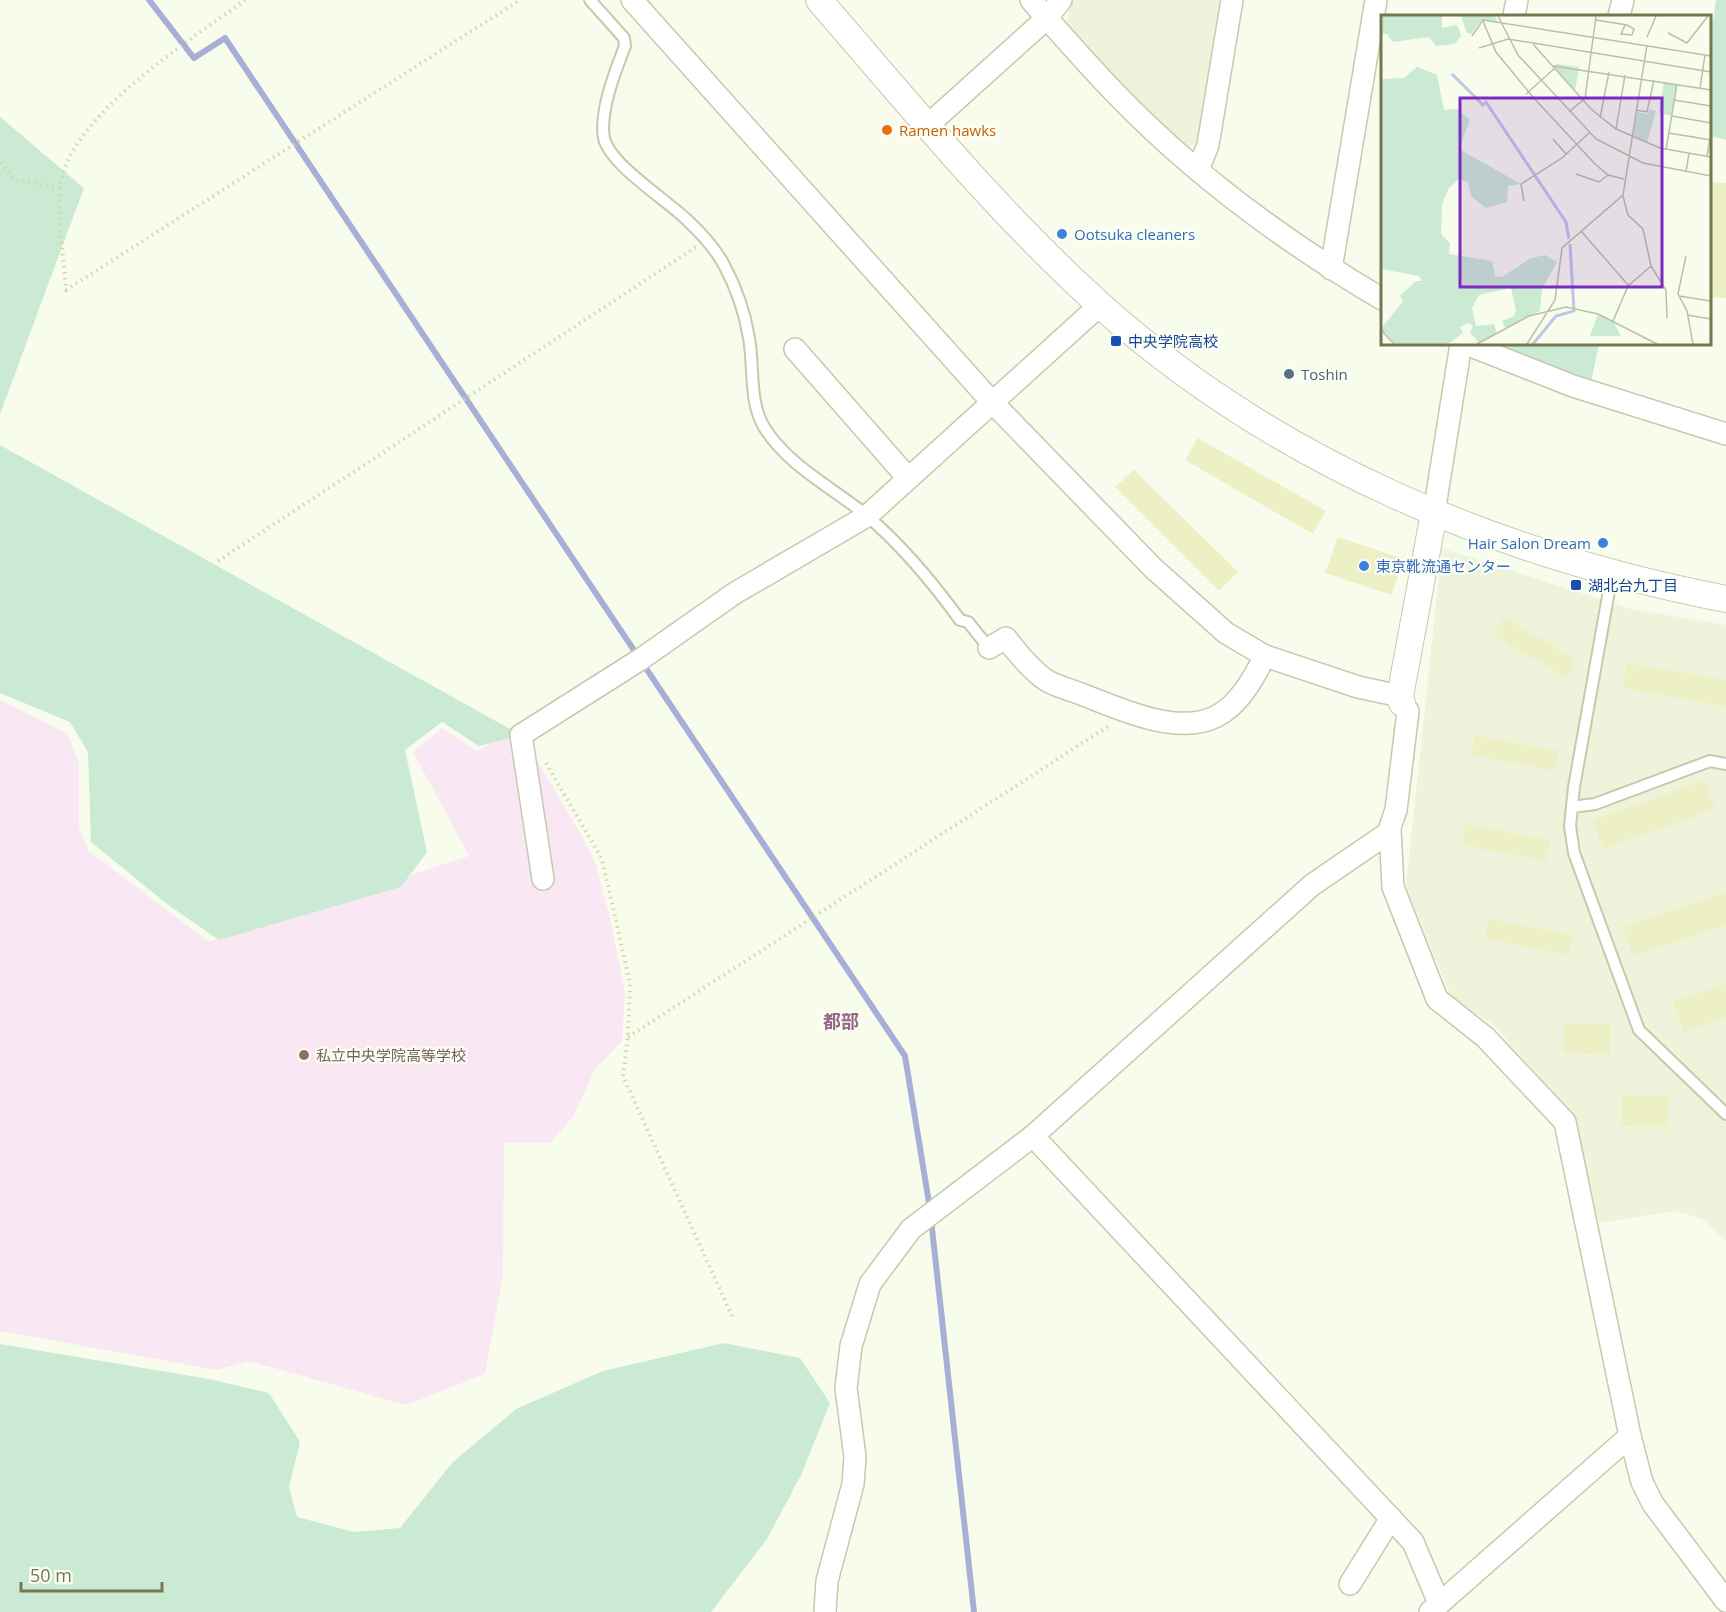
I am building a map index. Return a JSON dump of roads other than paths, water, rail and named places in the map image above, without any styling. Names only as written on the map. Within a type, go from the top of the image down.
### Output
[{"type":"street","points":[[632,0],[991,401],[1153,568],[1226,633],[1265,656],[1401,700],[1408,711],[1396,810],[1390,829],[1394,887],[1437,999],[1485,1037],[1565,1122],[1630,1436],[1642,1482],[1653,1504],[1726,1600]]},
{"type":"street","points":[[819,0],[1011,219],[1100,304],[1157,352],[1235,406],[1349,473],[1434,513],[1496,538],[1612,574],[1726,599]]},
{"type":"street","points":[[1031,0],[1117,96],[1198,170],[1331,269],[1381,298]]},
{"type":"street","points":[[928,125],[1047,18],[1061,0]]},
{"type":"street","points":[[1198,170],[1208,145],[1232,0]]},
{"type":"street","points":[[1331,269],[1376,0]]},
{"type":"street","points":[[1514,15],[1516,0]]},
{"type":"street","points":[[1620,15],[1623,0]]},
{"type":"street","points":[[543,879],[521,735],[641,659],[735,594],[867,516],[1100,304]]},
{"type":"street","points":[[1401,700],[1461,345]]},
{"type":"street","points":[[1469,345],[1573,386],[1726,434]]},
{"type":"street","points":[[795,349],[908,478]]},
{"type":"street","points":[[989,648],[1006,638],[1020,657],[1045,680],[1128,713],[1168,722],[1187,723],[1217,716],[1238,698],[1253,678],[1265,656]]},
{"type":"street","points":[[825,1612],[827,1581],[853,1484],[855,1457],[846,1388],[851,1346],[870,1284],[911,1229],[1033,1136],[1312,885],[1372,845],[1390,829]]},
{"type":"street","points":[[1033,1136],[1413,1542],[1434,1608],[1630,1436]]},
{"type":"street","points":[[1350,1584],[1391,1518]]},
{"type":"lane","points":[[590,0],[624,38],[625,46],[607,102],[604,139],[621,164],[687,219],[707,240],[724,265],[740,302],[749,337],[757,408],[763,426],[777,444],[802,466],[867,516],[919,569],[960,620],[968,622],[989,648]]},
{"type":"lane","points":[[1612,574],[1572,807],[1570,826],[1574,853],[1639,1030],[1726,1114]]},
{"type":"lane","points":[[1572,807],[1595,804],[1710,761],[1726,764]]},
{"type":"waterway","points":[[149,0],[194,58],[225,38],[905,1056],[930,1209]]},
{"type":"waterway","points":[[931,1219],[974,1612]]},
{"type":"place","name":"Ramen hawks","points":[[887,130]]},
{"type":"place","name":"Ootsuka cleaners","points":[[1062,234]]},
{"type":"place","name":"中央学院高校","points":[[1116,341]]},
{"type":"place","name":"Toshin","points":[[1289,374]]},
{"type":"place","name":"Hair Salon Dream","points":[[1603,543]]},
{"type":"place","name":"東京靴流通センター","points":[[1364,566]]},
{"type":"place","name":"湖北台九丁目","points":[[1576,585]]},
{"type":"place","name":"私立中央学院高等学校","points":[[304,1055]]},
{"type":"district","name":"都部","points":[[841,1021]]}]
